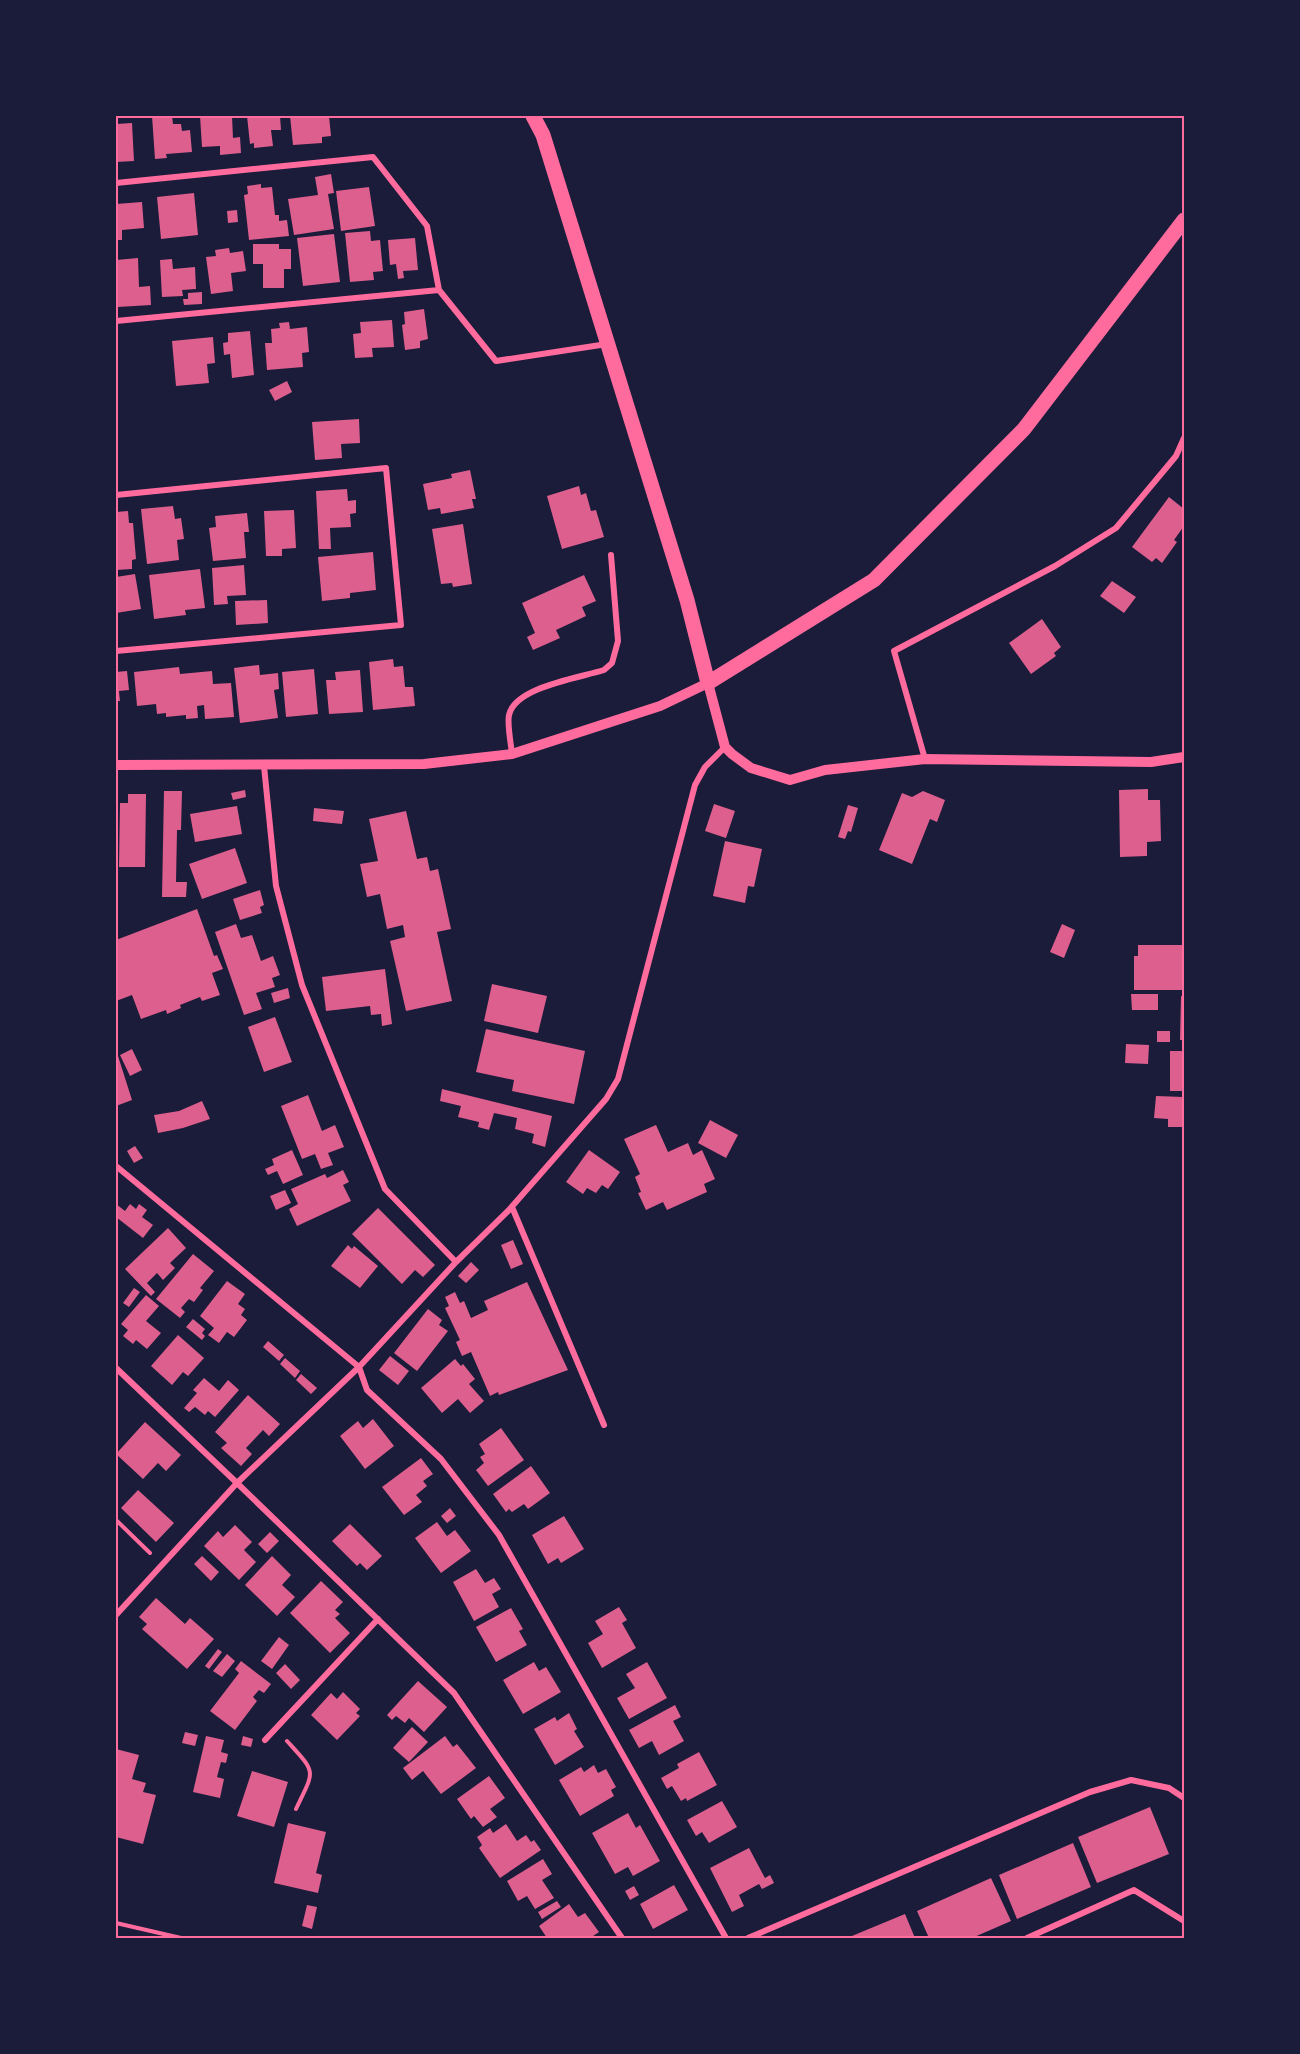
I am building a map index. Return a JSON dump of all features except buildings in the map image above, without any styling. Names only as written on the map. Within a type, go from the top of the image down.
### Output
[{"type":"main road","points":[[533,116],[543,135],[687,600],[708,683],[874,580],[1024,429],[1185,220]]},
{"type":"street","points":[[116,183],[373,158],[427,226],[439,290],[496,361],[607,344]]},
{"type":"street","points":[[116,321],[439,290]]},
{"type":"street","points":[[925,759],[894,651],[1055,566],[1116,528],[1176,456],[1185,438]]},
{"type":"street","points":[[116,495],[386,468],[401,625],[116,651]]},
{"type":"street","points":[[512,753],[508,716],[517,701],[531,691],[604,670],[612,663],[618,641],[611,555]]},
{"type":"street","points":[[116,765],[424,764],[512,753],[660,706],[708,683],[725,747],[751,768],[790,780],[825,770],[925,759],[1151,762],[1185,757]]},
{"type":"street","points":[[116,1615],[237,1483],[359,1367],[456,1262],[512,1207],[606,1099],[618,1079],[695,785],[705,767],[725,747]]},
{"type":"street","points":[[264,766],[276,886],[302,985],[385,1189],[456,1262]]},
{"type":"street","points":[[116,1166],[359,1367],[367,1390],[441,1459],[499,1535],[726,1938]]},
{"type":"street","points":[[512,1207],[604,1425]]},
{"type":"street","points":[[116,1368],[454,1693],[622,1938]]},
{"type":"street","points":[[265,1740],[378,1619]]},
{"type":"street","points":[[748,1938],[1090,1792],[1131,1780],[1169,1788],[1185,1797]]},
{"type":"street","points":[[1027,1938],[1134,1890],[1185,1921]]},
{"type":"path","points":[[116,1520],[162,1564]]},
{"type":"path","points":[[276,1729],[311,1770],[311,1778],[297,1809]]},
{"type":"path","points":[[116,1923],[181,1938]]}]
